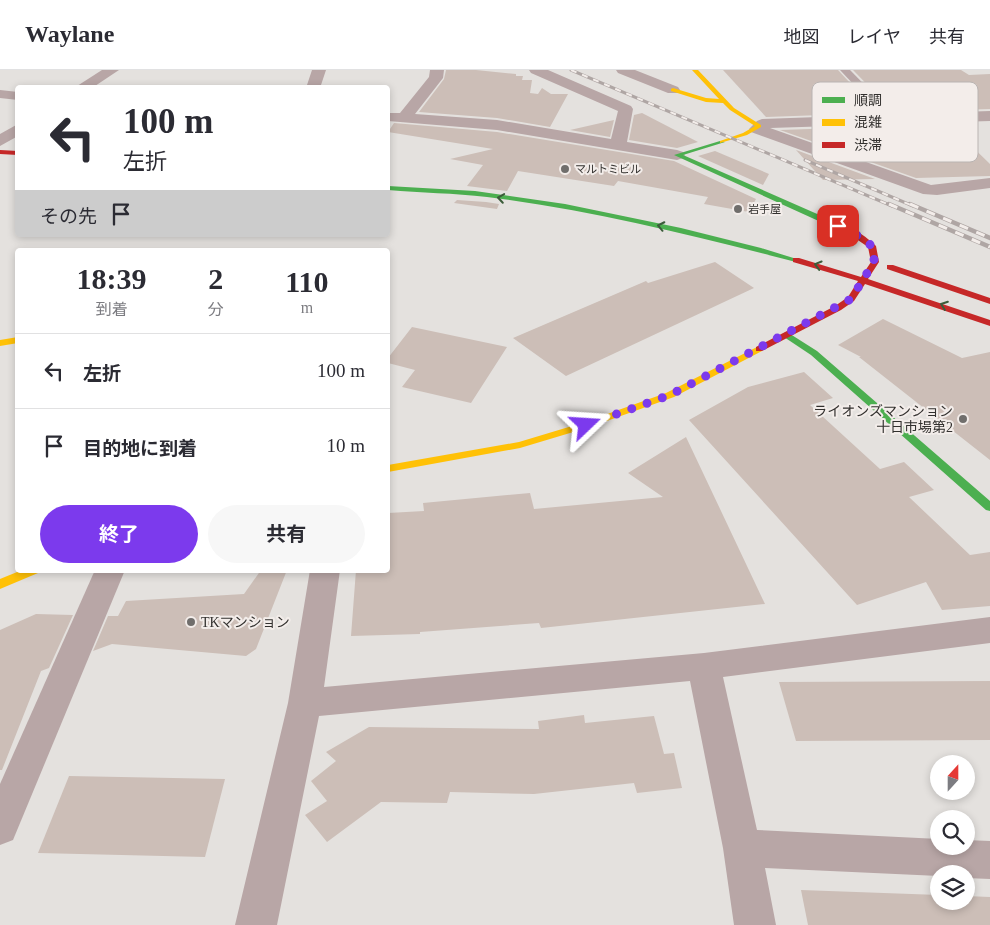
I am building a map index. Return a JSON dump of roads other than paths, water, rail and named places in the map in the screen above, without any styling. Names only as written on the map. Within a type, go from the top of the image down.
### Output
[{"type":"street","points":[[86,85],[112,70]]},
{"type":"street","points":[[314,85],[319,70]]},
{"type":"street","points":[[404,118],[436,78],[437,70]]},
{"type":"street","points":[[536,70],[626,109],[619,136],[619,146]]},
{"type":"street","points":[[623,70],[673,90],[706,100],[725,101]]},
{"type":"street","points":[[695,70],[738,114],[757,126],[812,146]]},
{"type":"street","points":[[0,94],[15,96]]},
{"type":"street","points":[[390,117],[497,125],[677,155],[855,234],[872,246],[865,279],[851,299],[670,395],[586,425],[520,445],[390,469]]},
{"type":"street","points":[[677,155],[757,126],[812,123]]},
{"type":"street","points":[[0,141],[15,130]]},
{"type":"street","points":[[0,152],[15,153]]},
{"type":"street","points":[[854,162],[929,190],[946,190],[971,183],[990,183]]},
{"type":"street","points":[[390,188],[485,196],[593,212],[664,227],[801,260],[865,279],[990,322]]},
{"type":"street","points":[[870,260],[990,301]]},
{"type":"street","points":[[787,334],[814,352],[990,507]]},
{"type":"street","points":[[0,343],[15,340]]},
{"type":"street","points":[[0,584],[27,573]]},
{"type":"street","points":[[0,827],[109,573]]},
{"type":"street","points":[[256,925],[305,703],[325,573]]},
{"type":"street","points":[[305,703],[704,666],[990,630]]},
{"type":"street","points":[[704,666],[742,848],[755,925]]},
{"type":"street","points":[[742,848],[990,860]]},
{"type":"lane","points":[[845,70],[857,82]]},
{"type":"railway","points":[[571,70],[892,206]]},
{"type":"railway","points":[[805,160],[913,206]]},
{"type":"railway","points":[[889,204],[990,247]]},
{"type":"railway","points":[[910,204],[990,238]]},
{"type":"place","name":"マルトミビル","points":[[565,169]]},
{"type":"place","name":"岩手屋","points":[[738,209]]},
{"type":"place","name":"ライオンズマンション 十日市場第2","points":[[963,419]]},
{"type":"place","name":"TKマンション","points":[[191,622]]}]
